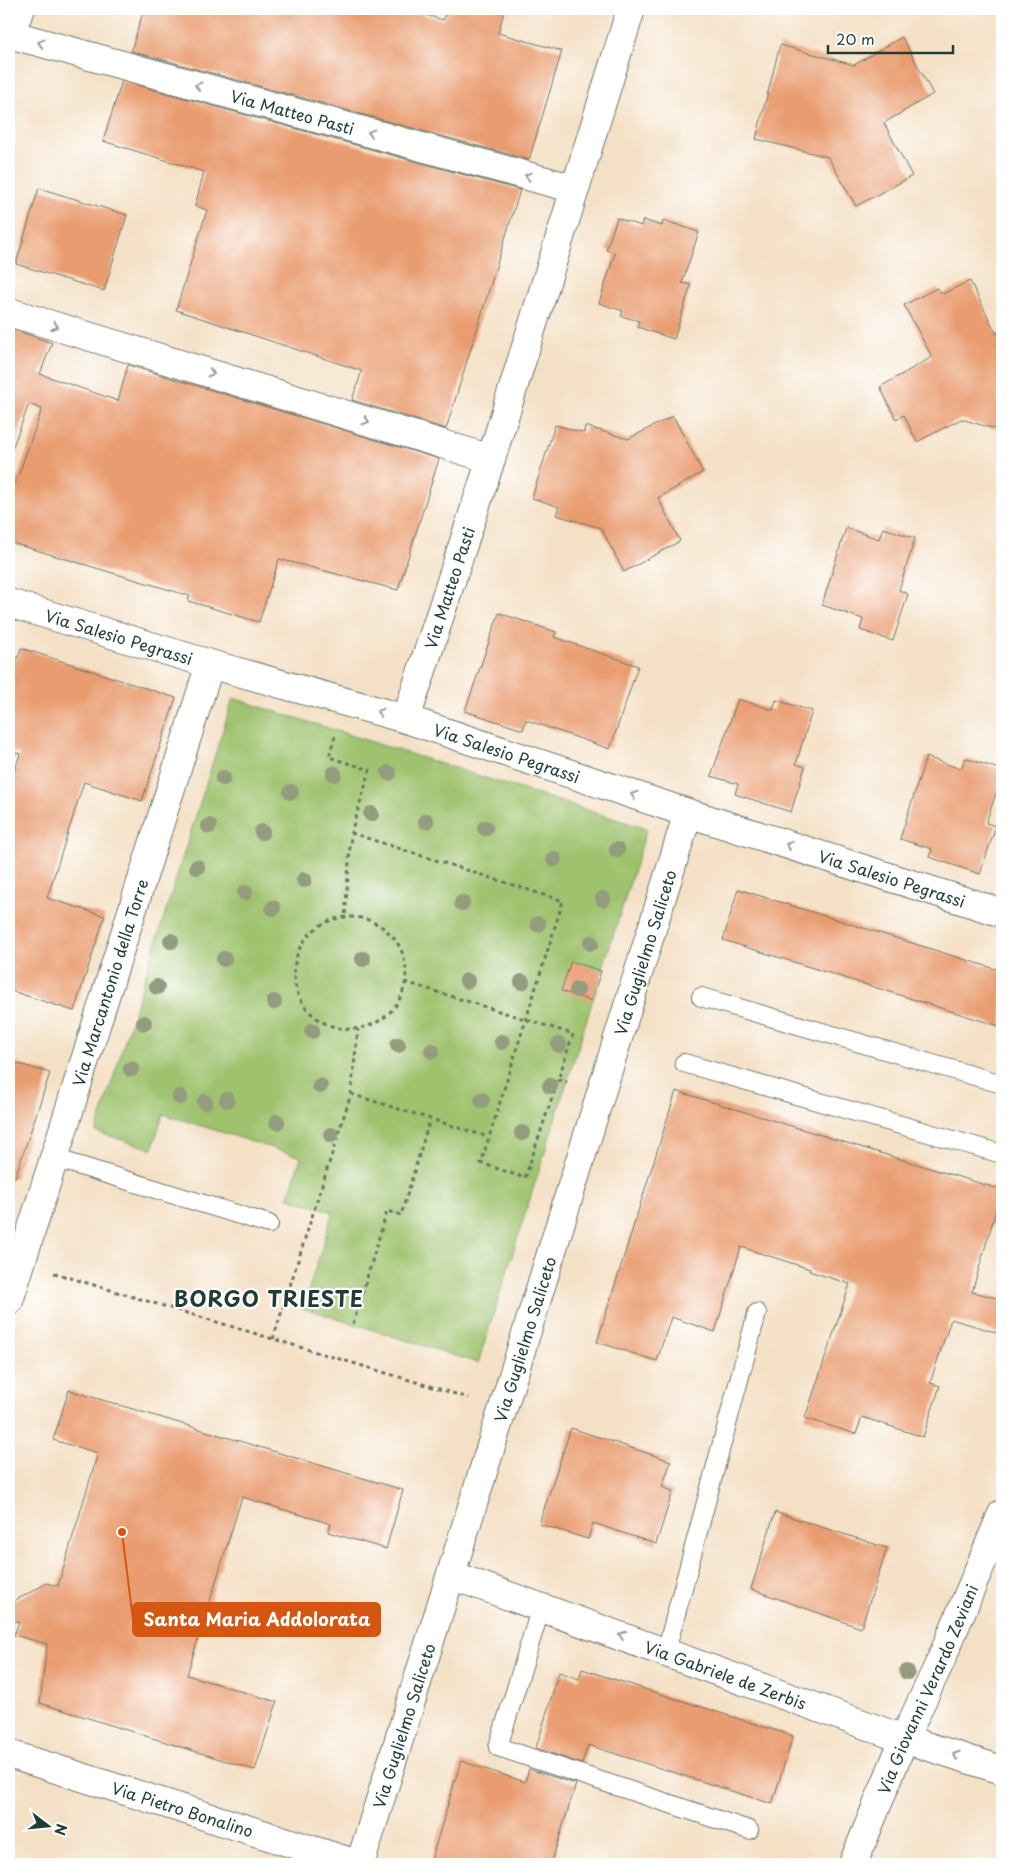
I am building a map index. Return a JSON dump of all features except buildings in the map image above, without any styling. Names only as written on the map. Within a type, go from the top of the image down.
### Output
[{"type":"street","points":[[9,33],[21,9]]},
{"type":"street","name":"Via Matteo Pasti","points":[[406,719],[491,459],[631,9]]},
{"type":"street","name":"Via Matteo Pasti","points":[[9,33],[575,189]]},
{"type":"street","points":[[9,312],[491,459]]},
{"type":"street","name":"Via Salesio Pegrassi","points":[[9,603],[210,664],[406,719],[688,813],[1002,912]]},
{"type":"street","name":"Via Marcantonio della Torre","points":[[9,1301],[210,664]]},
{"type":"street","name":"Via Guglielmo Saliceto","points":[[358,1864],[451,1574],[688,813]]},
{"type":"street","name":"Via Giovanni Verardo Zeviani","points":[[853,1864],[904,1739],[1002,1514]]},
{"type":"street","name":"Via Gabriele de Zerbis","points":[[451,1574],[904,1739],[1002,1770]]},
{"type":"street","name":"Via Pietro Bonalino","points":[[9,1754],[358,1864]]},
{"type":"lane","points":[[701,997],[1002,1084]]},
{"type":"lane","points":[[684,1063],[1002,1154]]},
{"type":"lane","points":[[54,1158],[270,1224]]},
{"type":"lane","points":[[666,1651],[758,1313]]},
{"type":"lane","points":[[542,1607],[498,1747],[749,1830]]},
{"type":"path","points":[[345,918],[351,833],[370,770],[328,757],[346,702]]},
{"type":"path","points":[[351,833],[563,901],[526,1019],[488,1137],[481,1163],[525,1178],[573,1034],[526,1019],[405,982]]},
{"type":"path","points":[[345,918],[357,918],[374,922],[388,932],[400,947],[405,964],[405,982],[400,999],[390,1013],[374,1024],[358,1029],[340,1028],[322,1022],[307,1009],[298,993],[294,974],[297,956],[306,939],[320,926],[345,918]]},
{"type":"path","points":[[273,1339],[351,1094],[358,1029]]},
{"type":"path","points":[[558,1080],[601,1093]]},
{"type":"path","points":[[351,1094],[488,1137]]},
{"type":"path","points":[[353,1324],[387,1211],[401,1215],[430,1119]]},
{"type":"path","points":[[20,1263],[503,1408]]},
{"type":"green space","points":[[233,698],[647,829],[478,1363],[303,1308],[333,1212],[288,1198],[301,1157],[163,1114],[152,1149],[96,1132]]},
{"type":"place","name":"Santa Maria Addolorata","points":[[122,1532]]},
{"type":"district","name":"BORGO TRIESTE","points":[[269,1298]]}]
